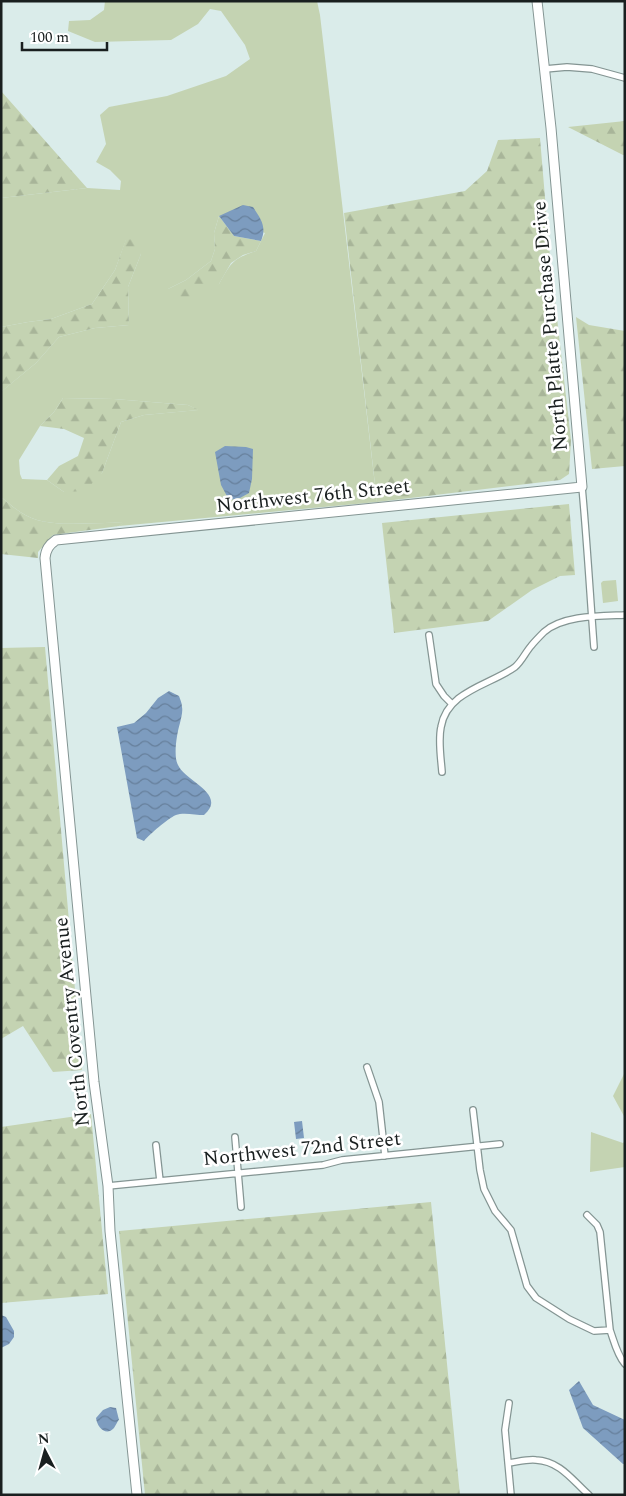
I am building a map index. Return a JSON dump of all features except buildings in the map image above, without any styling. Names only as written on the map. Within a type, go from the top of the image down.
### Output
[{"type":"street","name":"North Platte Purchase Drive","points":[[537,1],[545,69],[589,556],[594,647]]},
{"type":"street","points":[[545,69],[567,67],[592,68],[625,78]]},
{"type":"street","name":"Northwest 76th Street","points":[[49,546],[56,540],[582,487]]},
{"type":"street","name":"North Coventry Avenue","points":[[49,546],[45,558],[51,633],[81,930],[94,1082],[108,1186],[110,1231],[137,1495]]},
{"type":"street","points":[[442,772],[441,726],[445,713],[462,695],[506,673],[517,665],[530,646],[546,631],[564,621],[625,615]]},
{"type":"street","points":[[430,635],[436,684],[452,704]]},
{"type":"street","points":[[367,1067],[379,1102],[385,1156]]},
{"type":"street","points":[[473,1110],[484,1188],[496,1211],[511,1230],[527,1286],[536,1298],[569,1319],[594,1331],[610,1330]]},
{"type":"street","points":[[235,1138],[241,1207]]},
{"type":"street","name":"Northwest 72nd Street","points":[[108,1186],[323,1165],[342,1160],[500,1144]]},
{"type":"street","points":[[156,1145],[160,1181]]},
{"type":"street","points":[[587,1215],[597,1224],[600,1232],[610,1330],[615,1346],[625,1364]]},
{"type":"street","points":[[508,1402],[505,1430],[511,1495]]},
{"type":"street","points":[[508,1463],[536,1460],[549,1462],[560,1468],[589,1495]]},
{"type":"green space","points":[[105,1],[317,1],[377,502],[119,526],[123,523],[68,524],[37,520],[22,513],[1,497],[2,391],[36,363],[59,337],[95,328],[129,325],[128,287],[141,254],[126,240],[115,270],[92,304],[51,319],[1,327],[1,198],[87,188],[120,190],[121,181],[110,170],[96,162],[106,144],[100,115],[109,107],[167,96],[226,76],[250,59],[245,45],[221,11],[210,9],[198,24],[171,40],[95,42],[68,31],[69,21],[90,20],[104,10]],"holes":[[[219,216],[265,233],[256,251],[237,259],[226,271],[219,284],[168,289],[186,280],[211,261],[215,249],[214,233]],[[63,398],[114,399],[188,405],[198,410],[144,415],[121,422],[102,473],[64,492],[47,480],[22,479],[19,460],[40,426],[54,412]]]},
{"type":"green space","points":[[1,91],[87,188],[1,198]]},
{"type":"green space","points":[[625,121],[625,155],[568,127]]},
{"type":"green space","points":[[540,138],[550,257],[571,440],[569,474],[560,480],[377,502],[344,213],[465,191],[487,171],[498,140]]},
{"type":"green space","points":[[219,216],[234,236],[261,241],[256,251],[243,255],[231,263],[219,284],[200,297],[167,301],[168,289],[186,280],[211,261],[215,249],[214,233]]},
{"type":"green space","points":[[126,239],[139,240],[141,254],[128,287],[129,325],[95,328],[59,337],[36,363],[1,392],[1,327],[51,319],[92,304],[115,270]]},
{"type":"green space","points":[[576,317],[589,325],[625,331],[625,466],[592,469]]},
{"type":"green space","points":[[63,398],[114,399],[188,405],[199,410],[144,415],[121,422],[102,473],[85,491],[64,492],[47,480],[59,466],[78,456],[84,438],[64,429],[40,426],[54,412]]},
{"type":"green space","points":[[1,497],[27,516],[37,520],[68,524],[124,523],[119,526],[53,535],[38,552],[38,558],[1,554]]},
{"type":"green space","points":[[569,504],[575,575],[560,576],[532,590],[488,621],[394,633],[382,523]]},
{"type":"green space","points":[[616,580],[618,601],[603,603],[601,583],[603,581]]},
{"type":"green space","points":[[45,647],[82,1070],[53,1072],[23,1026],[1,1039],[1,648]]},
{"type":"green space","points":[[625,1072],[625,1118],[613,1096]]},
{"type":"green space","points":[[91,1114],[108,1294],[1,1303],[1,1127]]},
{"type":"green space","points":[[591,1132],[623,1143],[625,1141],[625,1167],[590,1172]]},
{"type":"green space","points":[[431,1202],[460,1495],[145,1495],[119,1231]]},
{"type":"water","points":[[243,205],[253,207],[261,219],[263,236],[261,241],[234,236],[219,216]]},
{"type":"water","points":[[225,446],[253,449],[252,479],[249,493],[240,498],[229,500],[221,485],[215,452]]},
{"type":"water","points":[[169,691],[179,696],[182,706],[176,744],[178,765],[182,771],[208,794],[211,801],[210,807],[204,815],[176,815],[144,841],[137,838],[117,727],[134,723],[146,713],[158,698]]},
{"type":"water","points":[[302,1121],[304,1138],[296,1139],[294,1122]]},
{"type":"water","points":[[1,1315],[6,1317],[14,1331],[14,1337],[9,1344],[1,1348]]},
{"type":"water","points":[[579,1381],[593,1405],[625,1420],[625,1464],[583,1428],[569,1390]]},
{"type":"water","points":[[110,1407],[116,1408],[119,1420],[111,1431],[105,1431],[102,1430],[96,1418],[103,1410]]}]
